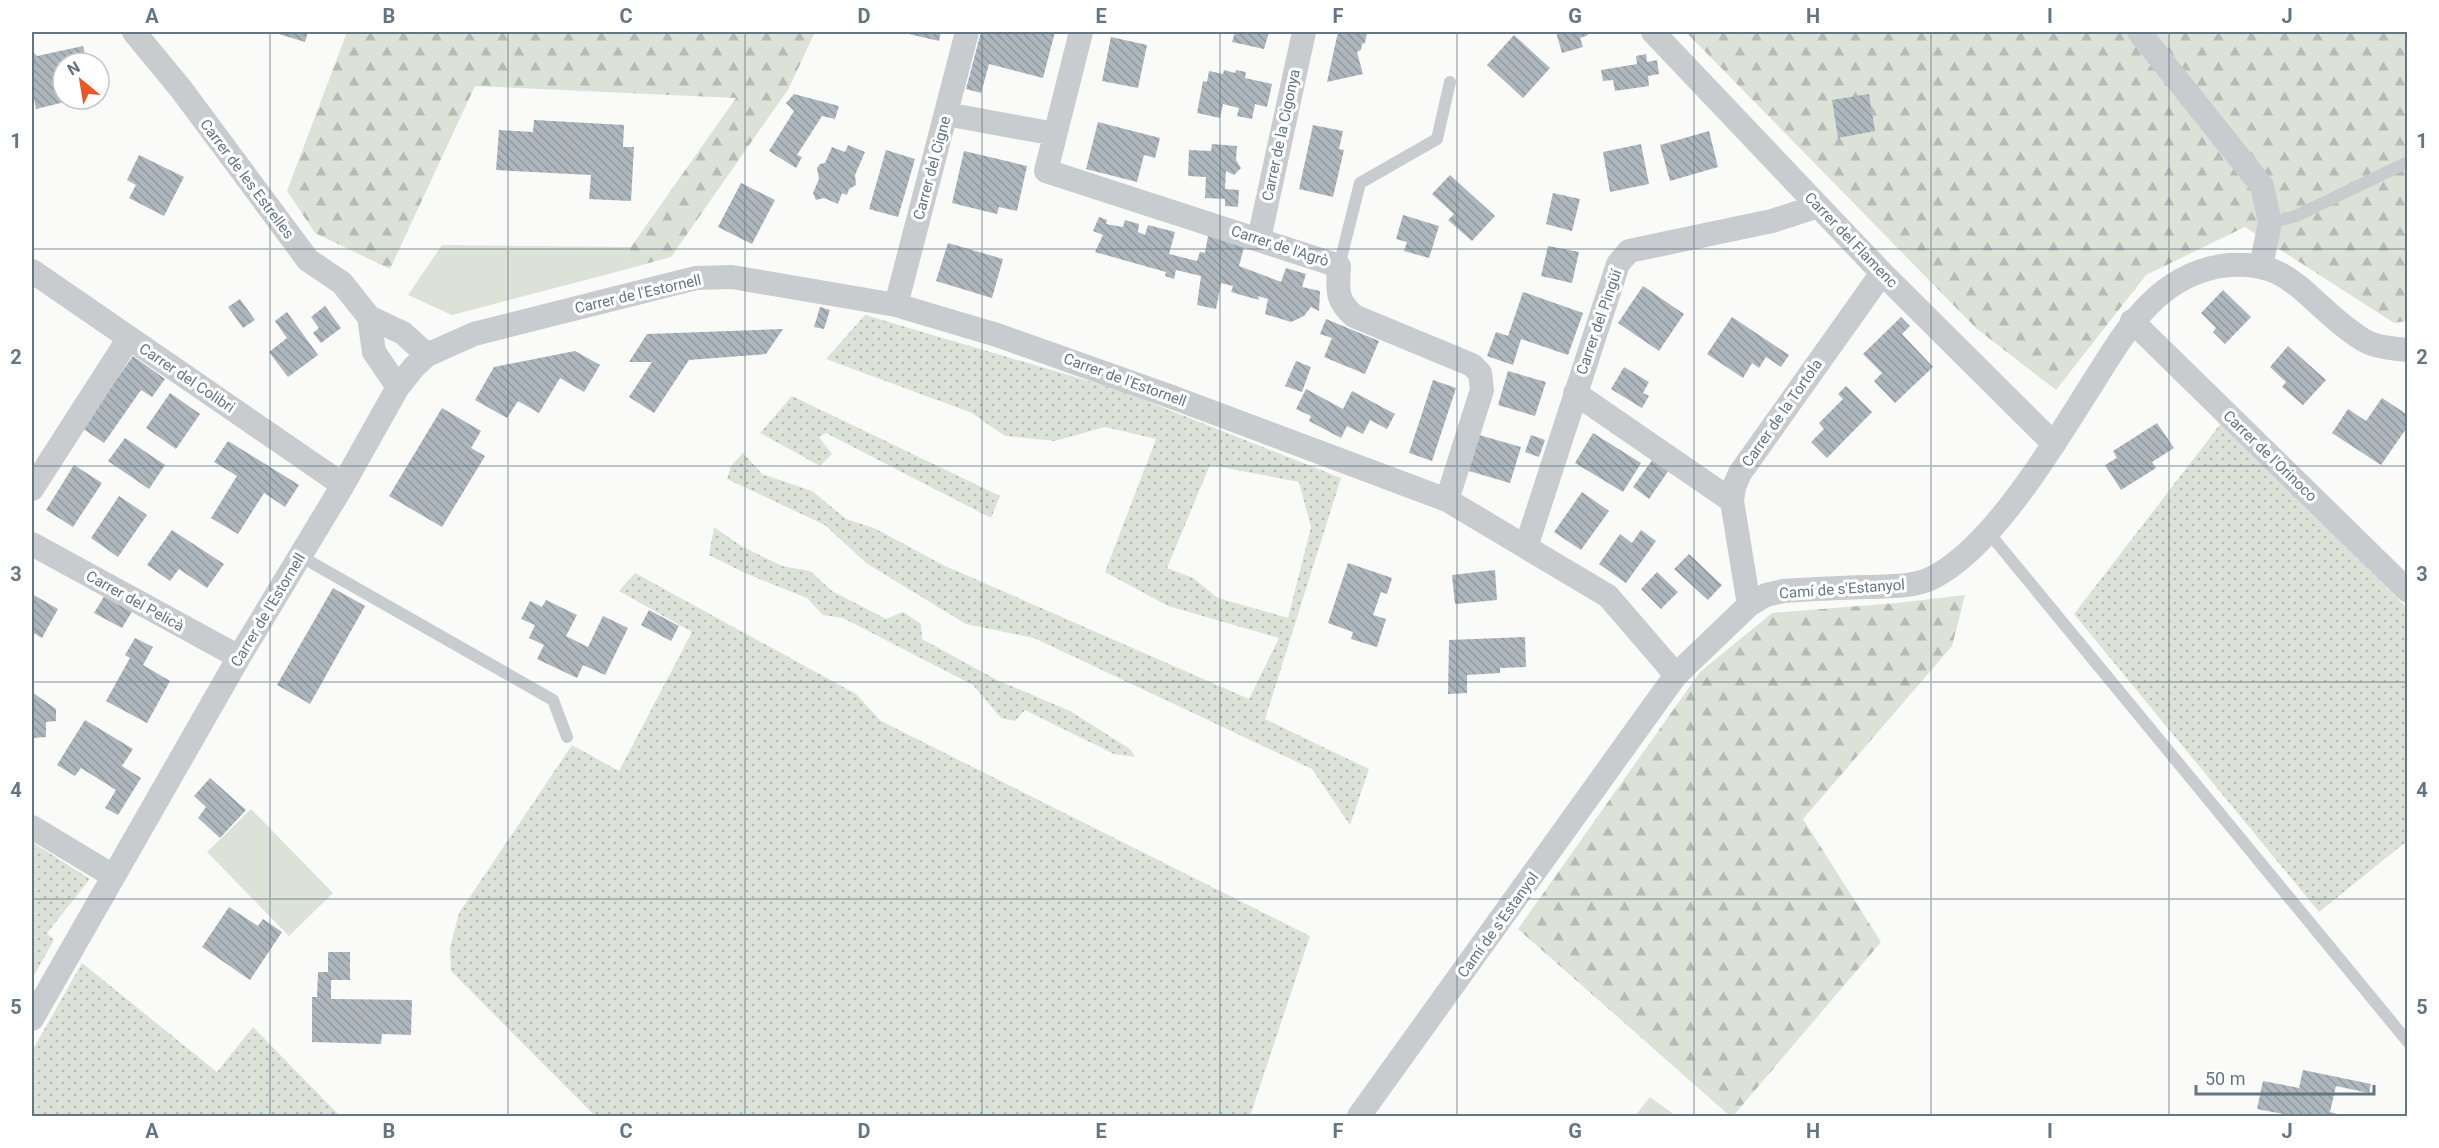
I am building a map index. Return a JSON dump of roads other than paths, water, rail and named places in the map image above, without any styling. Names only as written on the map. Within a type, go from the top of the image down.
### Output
[{"type":"street","name":"Carrer de les Estrelles","points":[[134,32],[181,90],[308,260],[342,283],[369,317],[403,333],[427,355]]},
{"type":"street","name":"Carrer del Cigne","points":[[896,305],[968,32]]},
{"type":"street","name":"Carrer de l'Agrò","points":[[1081,32],[1046,171],[1339,266],[1338,296],[1343,306],[1354,316],[1472,365],[1480,374],[1482,390],[1447,500]]},
{"type":"street","name":"Carrer de la Cigonya","points":[[1259,239],[1304,32]]},
{"type":"street","name":"Carrer del Flamenc","points":[[1653,32],[1882,273],[2054,444]]},
{"type":"street","points":[[2139,32],[2262,186],[2270,223],[2261,266]]},
{"type":"street","points":[[946,114],[1055,134]]},
{"type":"street","name":"Carrer del Pingüí","points":[[1527,547],[1618,264],[1629,251],[1772,221],[1818,206]]},
{"type":"street","name":"Camí de s'Estanyol","points":[[1359,1116],[1676,675],[1749,605],[1766,595],[1784,591],[1911,585],[1931,578],[1948,568],[1989,533],[2054,444],[2132,321],[2151,300],[2181,280],[2221,266],[2261,266],[2298,284],[2326,312],[2370,344],[2408,350]]},
{"type":"street","name":"Carrer del Colibri","points":[[32,271],[344,485]]},
{"type":"street","name":"Carrer de la Tortola","points":[[1749,605],[1732,501],[1740,473],[1882,273]]},
{"type":"street","name":"Carrer de l'Estornell","points":[[32,1019],[239,657],[344,485],[398,387],[427,355],[474,334],[696,278],[732,277],[896,305],[997,335],[1172,396],[1447,500],[1608,596],[1676,675]]},
{"type":"street","points":[[369,317],[374,352],[398,387]]},
{"type":"street","name":"Carrer de l'Orinoco","points":[[2132,321],[2408,591]]},
{"type":"street","points":[[32,489],[129,338]]},
{"type":"street","points":[[1575,393],[1732,501]]},
{"type":"street","name":"Carrer del Pelicà","points":[[32,544],[239,657]]},
{"type":"street","points":[[32,827],[113,876]]},
{"type":"lane","points":[[1339,266],[1360,183],[1437,139],[1450,82]]},
{"type":"lane","points":[[2270,223],[2296,216],[2408,162]]},
{"type":"lane","points":[[1989,533],[2408,1042]]},
{"type":"lane","points":[[300,556],[553,700],[567,737]]}]
